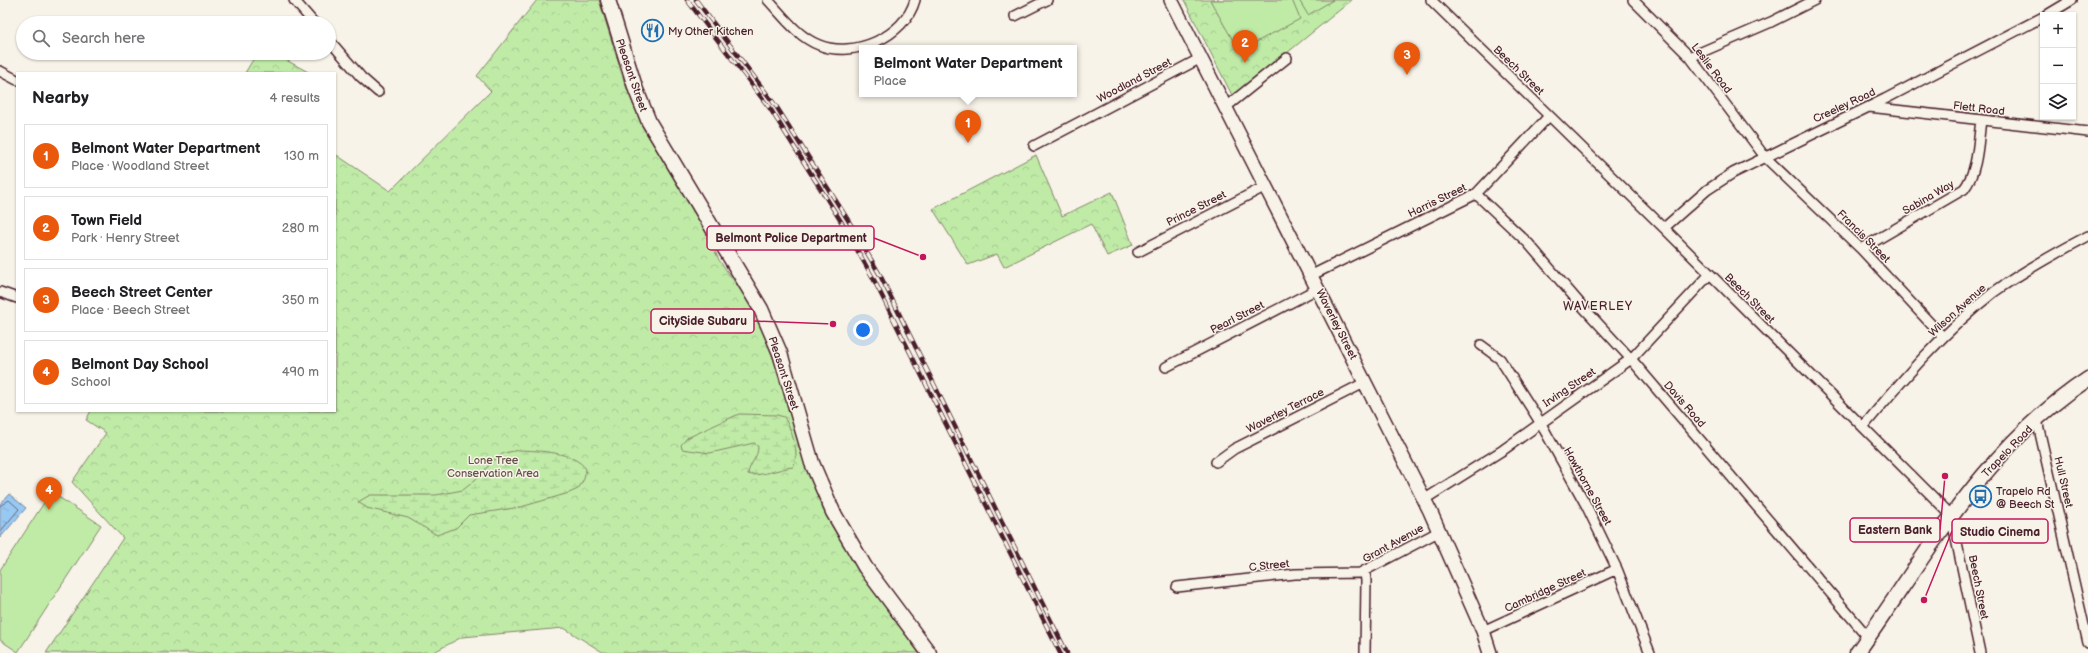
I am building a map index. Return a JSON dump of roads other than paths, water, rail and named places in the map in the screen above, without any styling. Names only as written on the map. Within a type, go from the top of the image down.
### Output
[{"type":"main road","name":"Pleasant Street","points":[[608,0],[634,84],[649,122],[755,298],[766,320],[786,374],[809,457],[833,512],[862,561],[929,653]]},
{"type":"main road","name":"Trapelo Road","points":[[1857,653],[1951,515],[1991,465],[2037,420],[2088,379]]},
{"type":"street","points":[[294,0],[308,16]]},
{"type":"street","points":[[768,0],[795,29],[808,40],[820,46],[852,49],[859,48]]},
{"type":"street","points":[[870,45],[877,42],[894,29],[908,14],[914,0]]},
{"type":"street","points":[[1015,16],[1046,0]]},
{"type":"street","name":"Waverley Street","points":[[1172,0],[1425,499],[1483,631],[1490,653]]},
{"type":"street","name":"Beech Street","points":[[1430,0],[1664,228],[1951,515],[1980,653]]},
{"type":"street","name":"Leslie Road","points":[[1634,0],[1690,57],[1765,157]]},
{"type":"street","points":[[1690,57],[1771,22],[1815,0]]},
{"type":"street","points":[[2051,12],[2072,0]]},
{"type":"street","name":"Creeley Road","points":[[1664,228],[1707,190],[1732,173],[1886,99],[2040,19]]},
{"type":"street","points":[[336,48],[361,77],[378,92]]},
{"type":"street","name":"Woodland Street","points":[[1034,146],[1201,58]]},
{"type":"street","points":[[1226,107],[1287,58]]},
{"type":"street","points":[[0,71],[16,79]]},
{"type":"street","name":"Flett Road","points":[[1867,107],[2088,132]]},
{"type":"street","name":"Harris Street","points":[[1312,275],[1476,194],[1549,116]]},
{"type":"street","name":"Sabina Way","points":[[1861,248],[1964,189],[1970,182],[1975,164],[1981,120]]},
{"type":"street","name":"Francis Street","points":[[1765,157],[1861,248],[1943,337]]},
{"type":"street","name":"Prince Street","points":[[1138,252],[1266,186]]},
{"type":"street","name":"Davis Road","points":[[1476,194],[1528,243],[1582,306],[1631,359],[1868,637]]},
{"type":"street","name":"Wilson Avenue","points":[[1863,427],[1910,371],[1943,337],[1994,292],[2053,254],[2088,236]]},
{"type":"street","name":"Irving Street","points":[[1425,499],[1503,450],[1540,422],[1631,359],[1710,274]]},
{"type":"street","name":"Pearl Street","points":[[1166,367],[1318,288]]},
{"type":"street","points":[[0,292],[16,298]]},
{"type":"street","name":"Hawthorne Street","points":[[1481,345],[1500,359],[1540,422],[1586,505],[1617,569],[1650,653]]},
{"type":"street","name":"Waverley Terrace","points":[[1216,462],[1234,449],[1366,382]]},
{"type":"street","name":"Hull Street","points":[[2037,420],[2088,643]]},
{"type":"street","name":"Grant Avenue","points":[[1365,653],[1365,572],[1440,531]]},
{"type":"street","name":"Cambridge Street","points":[[1483,631],[1617,569]]},
{"type":"street","name":"C Street","points":[[1176,587],[1280,575],[1355,574],[1365,572]]},
{"type":"water","points":[[9,494],[26,508],[0,538],[0,504]]},
{"type":"railway","points":[[687,0],[771,110],[842,223],[873,278],[1060,653]]},
{"type":"railway","points":[[696,0],[776,106],[848,220],[880,275],[1067,653]]},
{"type":"place","name":"My Other Kitchen","points":[[653,31]]},
{"type":"place","name":"Town Field","points":[[1245,63]]},
{"type":"place","name":"Beech Street Center","points":[[1407,75]]},
{"type":"place","name":"Belmont Water Department","points":[[968,143]]},
{"type":"place","name":"Belmont Police Department","points":[[923,257]]},
{"type":"place","name":"CitySide Subaru","points":[[833,324]]},
{"type":"place","name":"Eastern Bank","points":[[1945,476]]},
{"type":"place","name":"Trapelo Rd @ Beech St","points":[[1981,497]]},
{"type":"place","name":"Belmont Day School","points":[[49,510]]},
{"type":"place","name":"Studio Cinema","points":[[1924,600]]},
{"type":"district","name":"WAVERLEY","points":[[1598,306]]},
{"type":"park label","name":"Lone Tree Conservation Area","points":[[493,466]]}]
